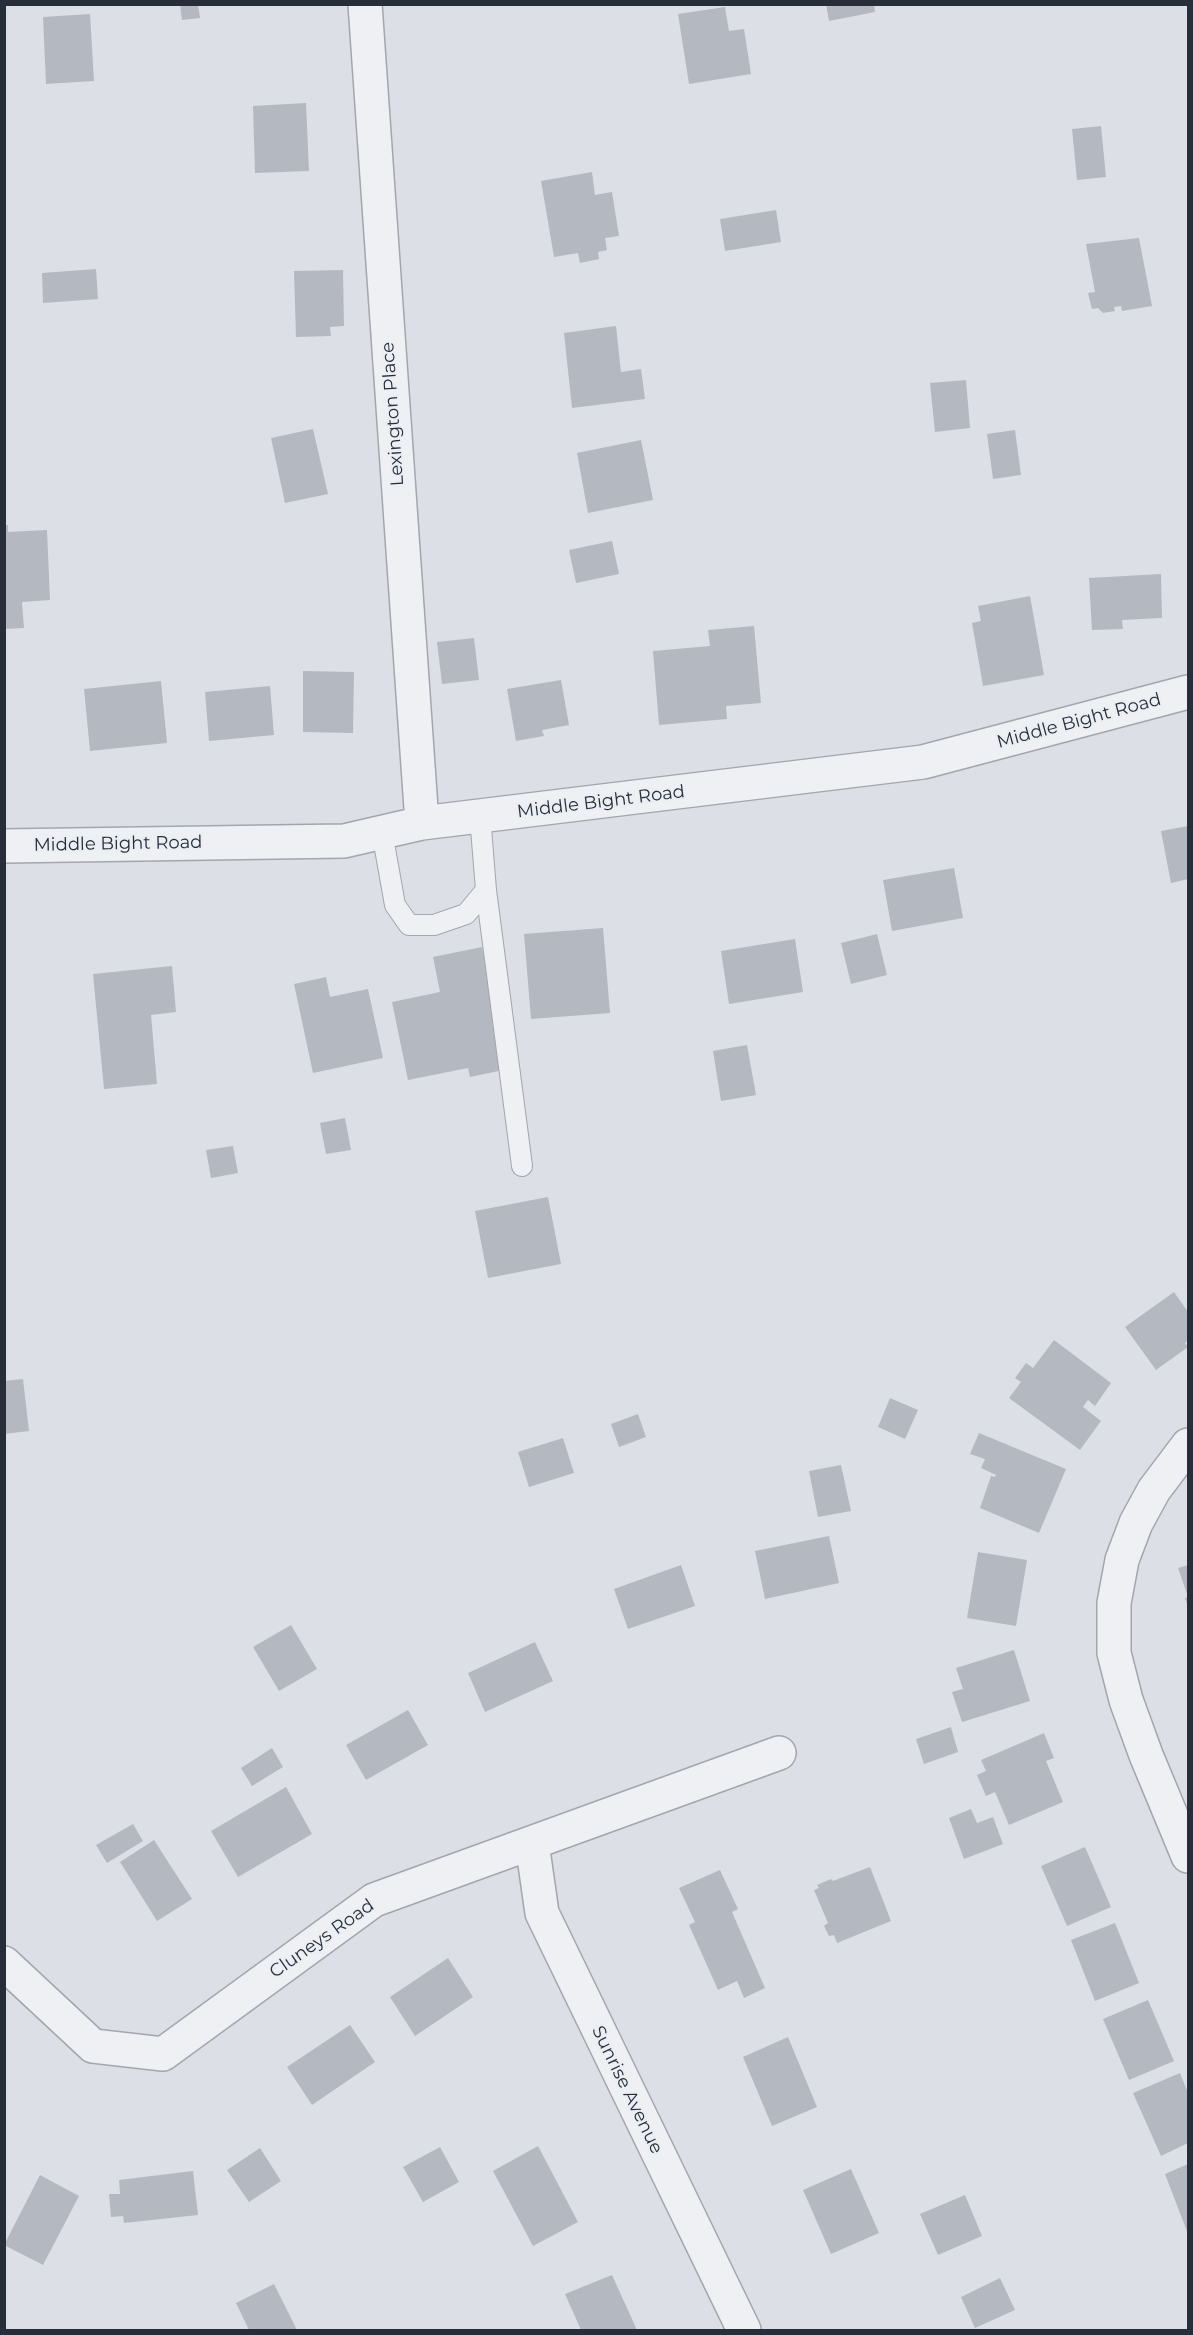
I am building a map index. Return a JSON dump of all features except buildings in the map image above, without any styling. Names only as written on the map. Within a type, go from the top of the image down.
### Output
[{"type":"street","name":"Lexington Place","points":[[365,4],[422,823]]},
{"type":"street","name":"Middle Bight Road","points":[[4,846],[344,841],[422,823],[923,762],[1188,692]]},
{"type":"street","points":[[1188,1445],[1154,1490],[1136,1523],[1122,1560],[1114,1603],[1114,1653],[1126,1700],[1146,1755],[1188,1856]]},
{"type":"street","name":"Cluneys Road","points":[[4,1963],[93,2046],[163,2054],[374,1900],[779,1753]]},
{"type":"street","name":"Sunrise Avenue","points":[[532,1843],[542,1913],[744,2331]]},
{"type":"lane","points":[[480,816],[486,890],[522,1166]]},
{"type":"lane","points":[[382,832],[395,905],[409,925],[434,925],[466,914],[486,890]]}]
